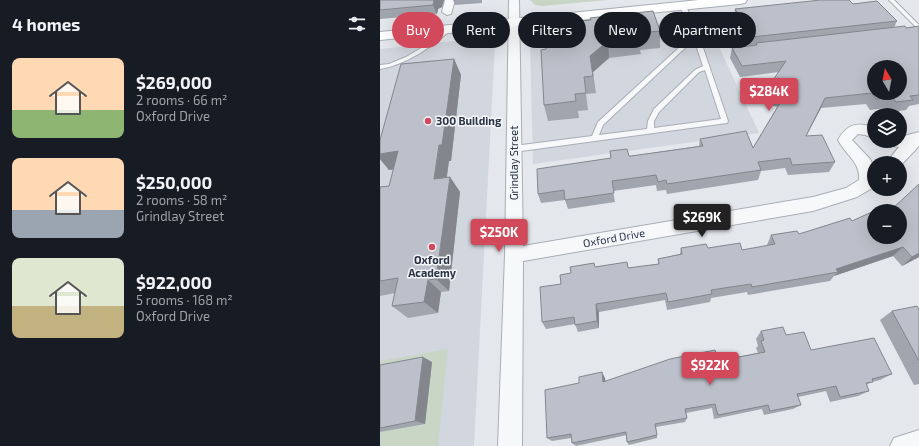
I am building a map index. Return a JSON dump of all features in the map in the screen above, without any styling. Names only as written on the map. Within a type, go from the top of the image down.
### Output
[{"type":"main road","points":[[380,36],[740,0]]},
{"type":"street","points":[[447,12],[450,0]]},
{"type":"street","name":"Grindlay Street","points":[[510,446],[514,255],[514,0]]},
{"type":"street","points":[[867,131],[860,129],[852,130],[847,134],[845,140],[848,147],[865,164],[867,168]]},
{"type":"street","points":[[907,140],[919,138]]},
{"type":"street","points":[[901,156],[919,138]]},
{"type":"street","name":"Oxford Drive","points":[[514,255],[813,204],[851,193],[867,183]]},
{"type":"street","points":[[902,446],[919,442]]},
{"type":"lane","points":[[891,0],[919,28]]},
{"type":"lane","points":[[683,6],[685,12]]},
{"type":"lane","points":[[380,66],[390,66],[408,59],[429,46],[449,29]]},
{"type":"lane","points":[[912,32],[919,31]]},
{"type":"lane","points":[[595,138],[600,124],[682,48]]},
{"type":"lane","points":[[514,149],[725,121],[700,48]]},
{"type":"lane","points":[[650,131],[651,121],[656,111],[697,71],[707,67]]},
{"type":"shaded area","points":[[651,24],[659,24],[659,48],[719,48],[759,133],[533,164],[530,48],[586,48],[586,31],[594,30],[594,48],[651,48]]},
{"type":"shaded area","name":"Oxford Academy","points":[[452,41],[452,48],[495,48],[474,446],[380,446],[380,49],[444,48],[444,42]]},
{"type":"green space","points":[[530,0],[608,0],[542,6],[535,5]]},
{"type":"green space","points":[[448,349],[438,446],[380,446],[380,361]]},
{"type":"building","points":[[380,0],[434,0],[433,5],[380,10]]},
{"type":"building","points":[[821,0],[849,0],[853,4],[877,1],[897,21],[756,37],[756,12],[737,12],[735,9]]},
{"type":"building","points":[[653,11],[659,31],[651,32],[651,12],[644,12]]},
{"type":"building","points":[[590,18],[594,18],[594,48],[600,48],[590,56],[593,76],[584,77],[586,93],[575,94],[576,101],[544,105],[541,50],[546,48],[586,48],[586,20],[591,20]]},
{"type":"building","points":[[905,26],[906,28],[919,26],[919,95],[910,96],[913,100],[896,102],[894,100],[907,100],[907,60],[867,60],[867,94],[825,98],[806,136],[822,135],[835,162],[792,165],[790,158],[758,162],[761,170],[667,184],[666,180],[658,182],[656,175],[612,181],[614,193],[565,200],[564,190],[538,194],[537,169],[611,158],[610,151],[627,149],[629,156],[631,156],[703,146],[700,139],[746,131],[753,148],[783,98],[775,95],[780,86],[771,83],[786,61],[742,66],[732,48],[756,48],[756,43]]},
{"type":"building","points":[[454,59],[442,145],[439,145],[434,179],[450,177],[436,279],[428,280],[424,302],[392,306],[398,278],[380,281],[380,187],[389,186],[398,151],[380,154],[380,140],[401,64]]},
{"type":"building","points":[[919,184],[919,253],[912,257],[903,247],[836,269],[838,272],[752,287],[751,284],[711,290],[712,294],[668,302],[666,293],[596,304],[597,321],[575,325],[574,317],[542,322],[540,287],[561,284],[560,275],[571,273],[570,267],[594,263],[595,267],[627,262],[628,268],[659,264],[658,259],[682,254],[681,248],[706,244],[708,248],[740,243],[742,250],[775,244],[771,235],[797,231],[799,234],[850,218],[852,221],[867,214],[867,244],[907,244],[907,204],[897,204]]},
{"type":"building","points":[[917,306],[919,309],[919,361],[892,311]]},
{"type":"building","points":[[783,327],[786,335],[804,332],[811,350],[874,338],[892,374],[872,379],[873,382],[866,383],[869,391],[840,397],[836,386],[797,394],[801,405],[770,411],[768,405],[718,415],[715,404],[685,409],[687,418],[655,424],[657,435],[627,442],[626,432],[572,443],[571,434],[547,438],[545,390],[579,383],[579,377],[602,372],[603,382],[670,359],[715,350],[718,361],[765,352],[761,341],[764,340],[761,331]]},
{"type":"building","points":[[423,357],[415,421],[380,428],[380,365]]},
{"type":"place","name":"300 Building","points":[[428,121]]},
{"type":"place","name":"Oxford Academy","points":[[432,247]]}]
